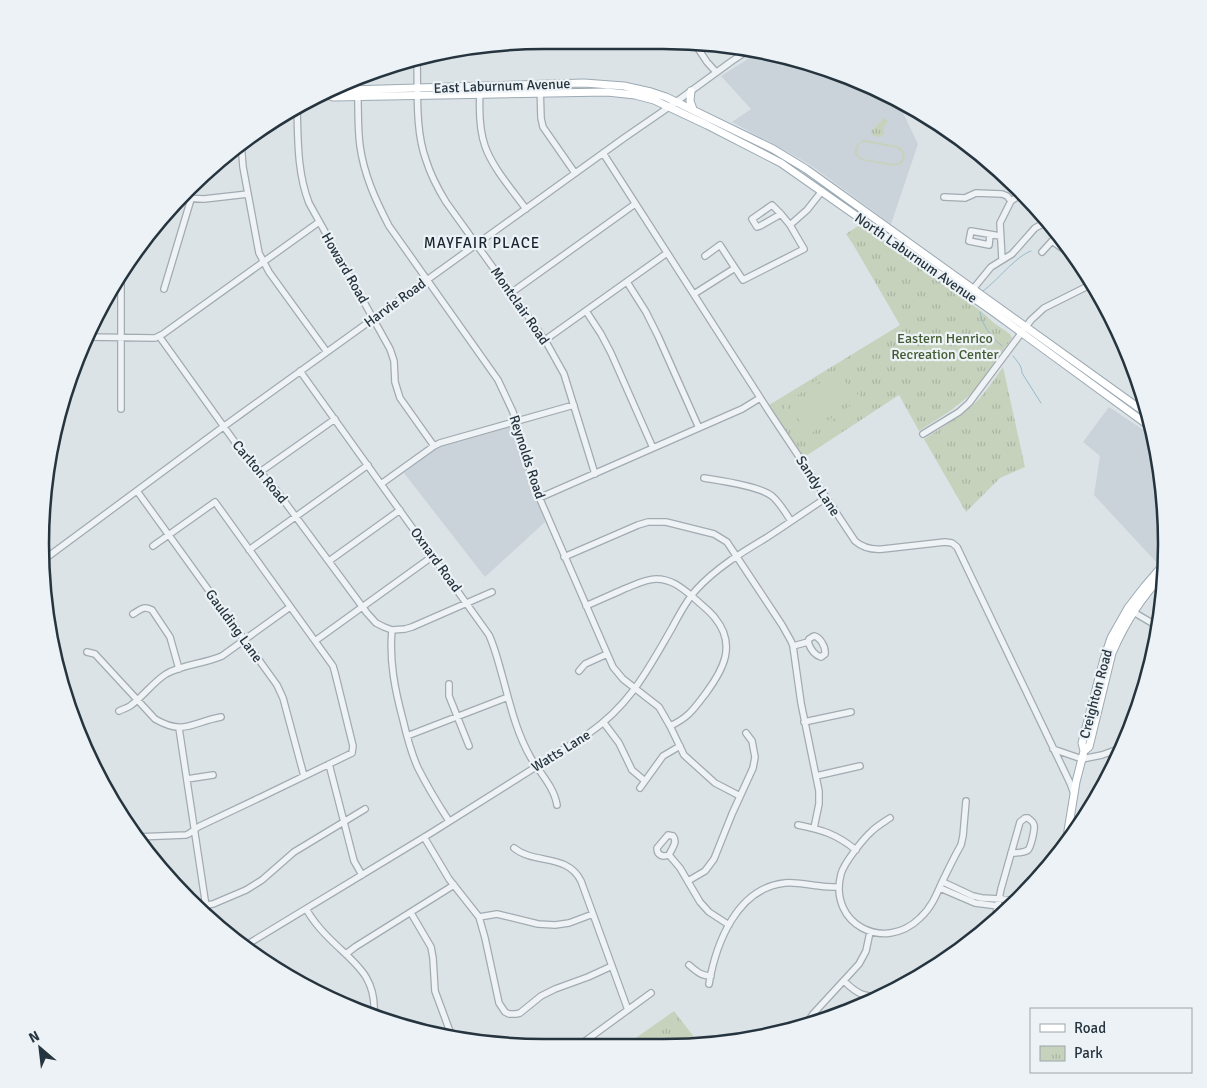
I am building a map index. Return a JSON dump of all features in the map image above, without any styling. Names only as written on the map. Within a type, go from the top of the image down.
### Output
[{"type":"main road","name":"East Laburnum Avenue","points":[[343,91],[358,93],[480,90],[540,84],[584,83],[616,85],[651,92],[676,102]]},
{"type":"main road","name":"East Laburnum Avenue","points":[[480,90],[540,93],[616,93],[654,100],[669,107]]},
{"type":"main road","points":[[691,91],[690,101],[693,109]]},
{"type":"main road","name":"North Laburnum Avenue","points":[[676,102],[794,161],[1139,408]]},
{"type":"main road","name":"North Laburnum Avenue","points":[[669,107],[781,162],[992,311],[1142,421]]},
{"type":"main road","name":"Creighton Road","points":[[1069,827],[1076,782],[1083,755],[1089,747],[1112,653],[1130,610],[1145,586],[1157,572]]},
{"type":"main road","name":"Creighton Road","points":[[1130,610],[1156,582]]},
{"type":"street","points":[[699,50],[716,72]]},
{"type":"street","name":"Harvie Road","points":[[49,556],[300,371],[741,55]]},
{"type":"street","name":"Montclair Road","points":[[417,66],[420,137],[425,159],[434,181],[446,202],[545,340],[564,374],[595,474]]},
{"type":"street","points":[[540,84],[543,127],[575,173]]},
{"type":"street","name":"Reynolds Road","points":[[357,85],[360,146],[366,174],[378,205],[389,226],[498,380],[513,412],[539,498],[613,667],[623,679],[658,707],[670,726],[684,755],[715,784],[740,796]]},
{"type":"street","points":[[480,90],[480,129],[486,148],[495,165],[526,209]]},
{"type":"street","name":"Howard Road","points":[[297,114],[298,161],[308,203],[393,355],[395,382],[400,398],[434,446]]},
{"type":"street","points":[[242,152],[258,250],[263,262],[327,352]]},
{"type":"street","name":"Sandy Lane","points":[[603,153],[854,541],[863,547],[873,550],[945,542],[957,547],[1075,796]]},
{"type":"street","points":[[790,225],[807,210],[822,191]]},
{"type":"street","points":[[944,197],[965,198],[976,193],[1002,194],[1011,201]]},
{"type":"street","points":[[164,289],[191,199],[248,194]]},
{"type":"street","points":[[1002,259],[1000,223],[1008,205],[1016,198]]},
{"type":"street","points":[[512,293],[635,204]]},
{"type":"street","points":[[705,256],[720,245],[743,280],[804,249],[790,225],[781,214],[772,205],[752,220],[758,227],[781,214]]},
{"type":"street","points":[[94,337],[155,338],[169,331],[319,222]]},
{"type":"street","points":[[973,289],[991,267],[1012,254],[1035,228],[1041,225]]},
{"type":"street","points":[[990,235],[1000,236]]},
{"type":"street","points":[[1042,252],[1052,241],[1057,245]]},
{"type":"street","points":[[545,340],[667,253]]},
{"type":"street","points":[[694,294],[735,268]]},
{"type":"street","points":[[627,282],[646,312],[658,336],[699,428]]},
{"type":"street","points":[[121,286],[121,410]]},
{"type":"street","points":[[923,434],[969,404],[1034,316],[1041,310],[1086,287]]},
{"type":"street","points":[[586,311],[611,353],[653,448]]},
{"type":"street","name":"Carlton Road","points":[[159,336],[223,427],[242,452],[276,490],[371,619],[392,630]]},
{"type":"street","name":"Oxnard Road","points":[[300,371],[485,628],[493,644],[519,733],[524,745],[553,791],[557,805]]},
{"type":"street","points":[[539,498],[742,409],[760,398]]},
{"type":"street","points":[[381,484],[434,446],[574,405]]},
{"type":"street","points":[[260,472],[335,419]]},
{"type":"street","points":[[249,550],[368,465]]},
{"type":"street","points":[[704,478],[760,489],[778,502],[791,521]]},
{"type":"street","name":"Gaulding Lane","points":[[137,491],[281,693],[304,776]]},
{"type":"street","name":"Watts Lane","points":[[251,943],[537,767],[604,723],[635,689],[691,596],[710,575],[826,498]]},
{"type":"street","points":[[145,837],[186,836],[191,834],[200,826],[352,753],[354,746],[333,666],[215,502],[153,546]]},
{"type":"street","points":[[329,561],[400,510]]},
{"type":"street","points":[[564,557],[638,525],[656,522],[666,522],[714,534],[727,542],[788,634],[793,646],[804,722],[819,797],[814,828]]},
{"type":"street","points":[[315,641],[433,556]]},
{"type":"street","points":[[586,606],[639,582],[650,579],[662,579],[679,586],[714,616],[725,639],[726,655],[724,663],[717,678],[694,710],[684,719],[670,726]]},
{"type":"street","points":[[449,821],[422,775],[406,736],[393,678],[390,648],[392,630],[412,627],[492,592]]},
{"type":"street","points":[[119,711],[130,706],[164,675],[218,657],[290,607]]},
{"type":"street","points":[[133,614],[143,608],[152,610],[170,637],[179,669]]},
{"type":"street","points":[[1130,610],[1152,623]]},
{"type":"street","points":[[793,646],[808,642]]},
{"type":"street","points":[[87,652],[95,654],[155,719],[171,727],[179,728],[221,717]]},
{"type":"street","points":[[578,671],[585,664],[607,654]]},
{"type":"street","points":[[449,684],[449,696],[468,746]]},
{"type":"street","points":[[406,736],[508,697]]},
{"type":"street","points":[[804,722],[852,712]]},
{"type":"street","points":[[604,723],[620,743],[630,767],[645,781]]},
{"type":"street","points":[[179,728],[194,830],[201,901]]},
{"type":"street","points":[[688,881],[705,870],[714,860],[753,768],[755,757],[752,741],[746,733]]},
{"type":"street","points":[[640,788],[663,756],[680,746]]},
{"type":"street","points":[[1053,748],[1083,755],[1102,755],[1113,751]]},
{"type":"street","points":[[329,764],[354,860],[362,875]]},
{"type":"street","points":[[816,776],[860,766]]},
{"type":"street","points":[[187,780],[213,775]]},
{"type":"street","points":[[890,818],[872,830],[856,850],[842,870],[839,888],[842,905],[848,916],[860,927],[870,932],[893,934],[911,926],[926,912],[933,902],[961,845],[966,801]]},
{"type":"street","points":[[206,905],[222,901],[246,890],[262,880],[294,852],[366,809]]},
{"type":"street","points":[[997,909],[1011,853],[1020,822],[1024,818],[1028,818],[1034,828],[1030,846],[1024,852],[1011,853]]},
{"type":"street","points":[[798,825],[831,834],[856,850]]},
{"type":"street","points":[[424,837],[454,885],[478,917],[485,938],[499,1003],[506,1013],[514,1015],[520,1013],[555,988],[588,977],[612,966]]},
{"type":"street","points":[[514,848],[526,855],[572,868],[577,874],[628,1010]]},
{"type":"street","points":[[670,855],[705,908],[729,925]]},
{"type":"street","points":[[709,984],[717,951],[729,925],[749,898],[761,890],[783,883],[839,888]]},
{"type":"street","points":[[346,954],[454,885]]},
{"type":"street","points":[[941,885],[975,903],[1005,901]]},
{"type":"street","points":[[999,902],[1003,903]]},
{"type":"street","points":[[306,909],[320,929],[361,969],[370,984],[374,999],[374,1009]]},
{"type":"street","points":[[411,912],[431,947],[435,991],[450,1030]]},
{"type":"street","points":[[478,917],[497,914],[550,926],[570,923],[593,914]]},
{"type":"street","points":[[812,1016],[859,964],[866,951],[870,932]]},
{"type":"street","points":[[689,965],[697,972],[711,976]]},
{"type":"street","points":[[844,981],[854,991],[866,996]]},
{"type":"street","points":[[588,1039],[651,993]]},
{"type":"shaded area","points":[[751,57],[760,58],[822,75],[853,86],[902,110],[918,144],[891,224],[809,164],[732,122],[751,109],[721,76]]},
{"type":"shaded area","points":[[1109,407],[1145,431],[1154,479],[1157,512],[1157,563],[1094,495],[1100,456],[1083,442]]},
{"type":"shaded area","points":[[514,426],[545,522],[485,577],[404,473],[437,447]]},
{"type":"green space","points":[[884,118],[888,121],[884,127],[884,134],[880,137],[873,136],[871,131]]},
{"type":"green space","points":[[865,140],[901,148],[905,154],[903,162],[893,166],[862,160],[855,154],[855,149],[858,143]],"holes":[[[864,142],[897,148],[902,153],[902,157],[900,162],[895,164],[863,159],[857,152],[859,144]]]},
{"type":"green space","name":"Eastern Henrico Recreation Center","points":[[861,224],[982,312],[1010,334],[1012,338],[969,396],[919,431],[899,395],[803,458],[769,405],[900,325],[846,234]]},
{"type":"green space","name":"Eastern Henrico Recreation Center","points":[[1003,367],[1025,467],[1000,478],[966,512],[924,439],[973,405]]},
{"type":"green space","points":[[839,370],[850,373],[858,379],[860,384],[859,400],[869,395],[871,397],[798,441],[796,439],[804,434],[797,432],[788,424],[785,419],[784,408],[791,396],[828,373]],"holes":[[[840,373],[852,377],[858,386],[857,396],[850,406],[813,429],[804,431],[790,423],[787,413],[790,402],[793,399],[829,377]]]},
{"type":"green space","points":[[841,375],[855,397],[804,428],[790,406]]},
{"type":"green space","points":[[674,1011],[695,1038],[663,1039],[634,1039]]},
{"type":"waterway","points":[[983,291],[1013,263],[1031,251]]},
{"type":"waterway","points":[[980,312],[982,321],[994,339],[1002,346]]},
{"type":"waterway","points":[[1013,356],[1041,403]]},
{"type":"district","name":"MAYFAIR PLACE","points":[[482,243]]}]
